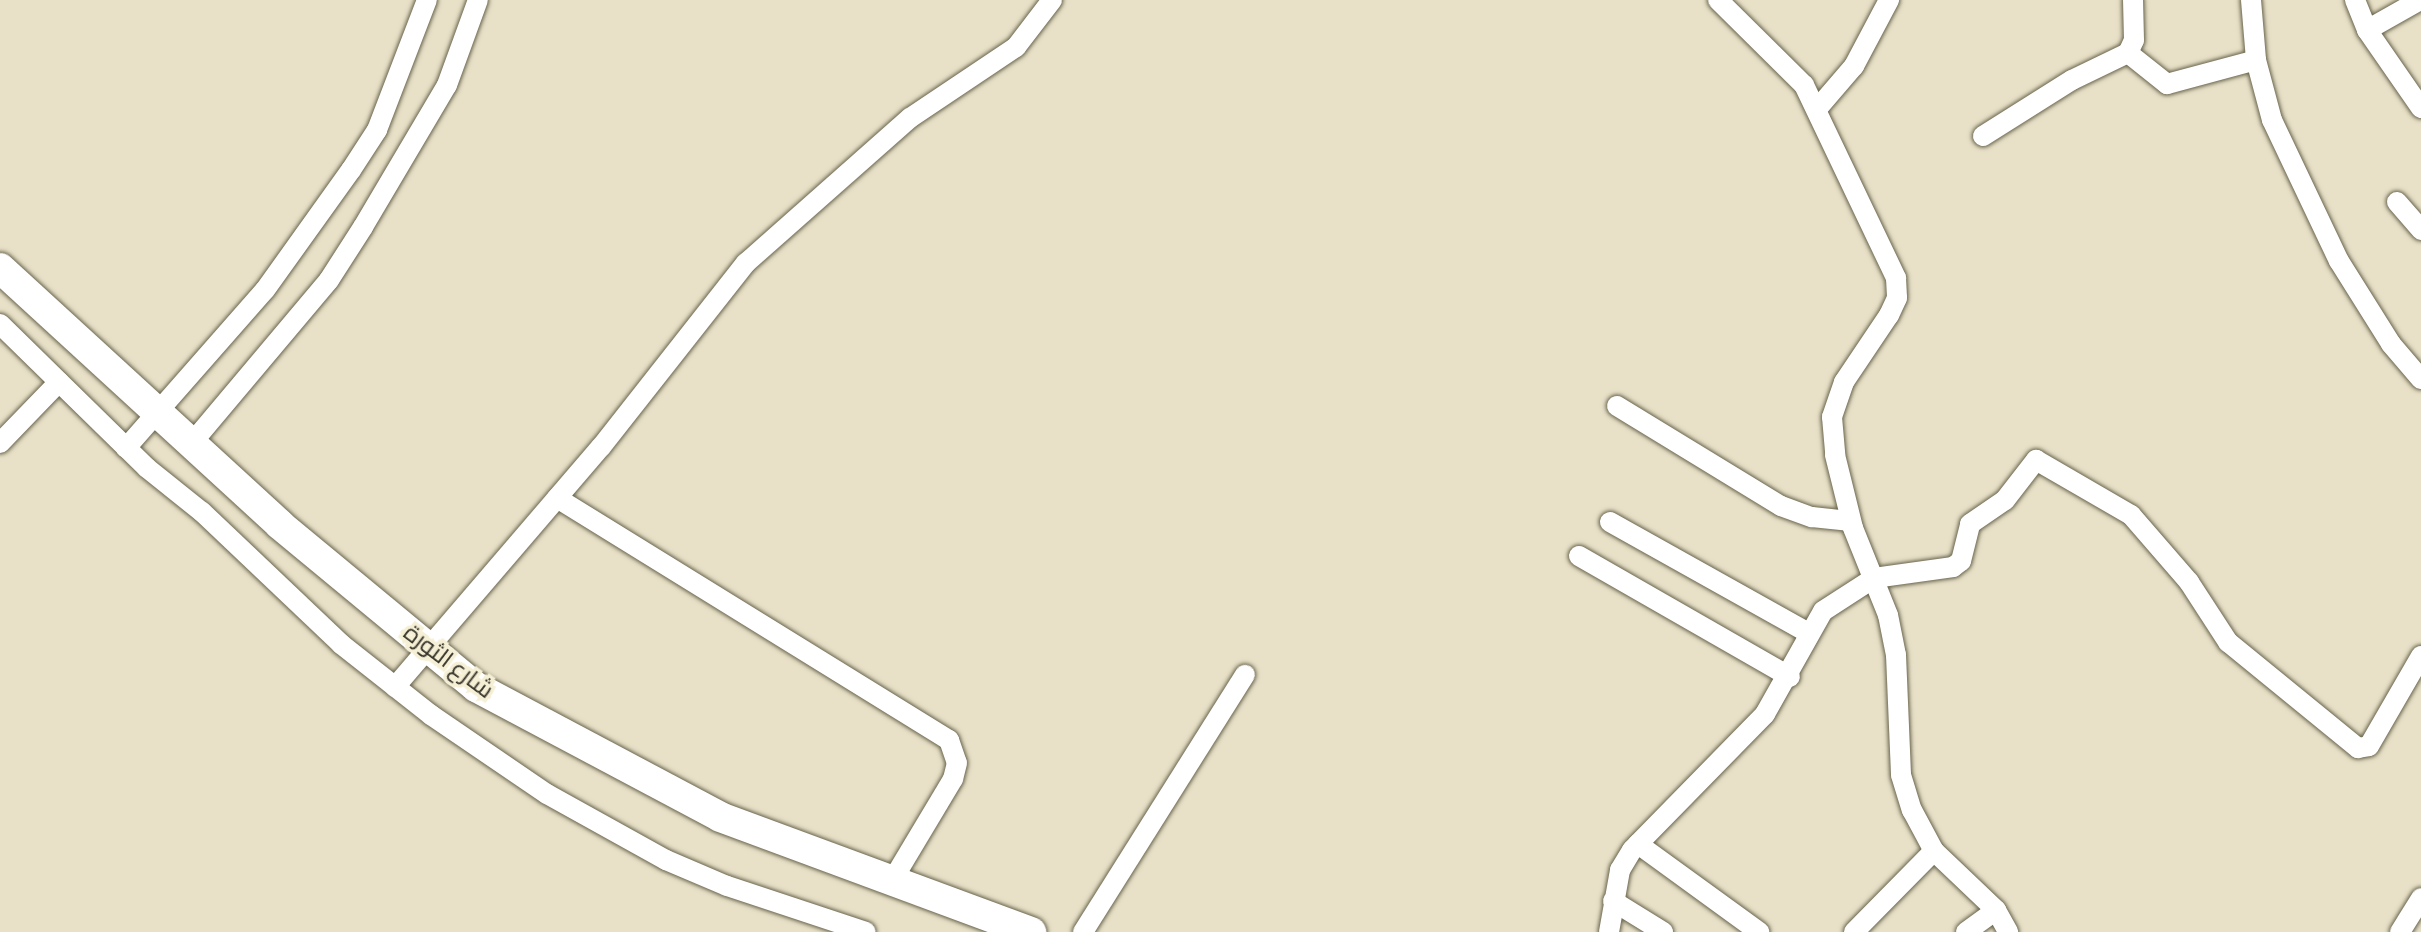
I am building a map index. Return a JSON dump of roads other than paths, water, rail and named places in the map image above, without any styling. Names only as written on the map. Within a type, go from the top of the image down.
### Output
[{"type":"main road","name":"شارع الثورة","points":[[0,268],[191,444],[476,687],[720,817],[1031,932]]},
{"type":"street","points":[[126,448],[265,290],[351,170],[377,130],[427,0]]},
{"type":"street","points":[[191,444],[329,280],[447,85],[478,0]]},
{"type":"street","points":[[395,687],[557,498],[746,263],[910,118],[1016,47],[1052,0]]},
{"type":"street","points":[[1718,0],[1791,69],[1817,109],[1897,288],[1889,315],[1844,382],[1832,417],[1835,455],[1851,521],[1888,615],[1896,655],[1901,775],[1934,851],[1996,910],[2008,932]]},
{"type":"street","points":[[1817,109],[1854,66],[1889,0]]},
{"type":"street","points":[[1983,136],[2061,86],[2128,53],[2134,40],[2133,0]]},
{"type":"street","points":[[2251,0],[2256,60],[2272,120],[2339,261],[2391,344],[2421,379]]},
{"type":"street","points":[[2355,0],[2367,30],[2421,108]]},
{"type":"street","points":[[2367,30],[2420,0]]},
{"type":"street","points":[[2128,53],[2167,84],[2256,60]]},
{"type":"street","points":[[2397,202],[2421,230]]},
{"type":"street","points":[[0,324],[126,448],[341,644],[395,687],[547,794],[666,860],[866,932]]},
{"type":"street","points":[[0,443],[59,382]]},
{"type":"street","points":[[1617,406],[1789,510],[1851,521]]},
{"type":"street","points":[[1609,932],[1620,870],[1638,844],[1765,714],[1790,677],[1809,633],[1834,600],[1874,578],[1953,567],[1961,561],[1970,524],[2005,500],[2036,460],[2131,515],[2189,582],[2228,642],[2358,748],[2369,746],[2421,656]]},
{"type":"street","points":[[557,498],[949,740],[957,763],[953,779],[892,881]]},
{"type":"street","points":[[1610,522],[1809,633]]},
{"type":"street","points":[[1579,556],[1790,677]]},
{"type":"street","points":[[1083,932],[1245,675]]},
{"type":"street","points":[[1638,844],[1759,932]]},
{"type":"street","points":[[1854,932],[1934,851]]},
{"type":"street","points":[[2400,932],[2421,898]]},
{"type":"street","points":[[1613,901],[1663,932]]},
{"type":"street","points":[[1966,932],[1996,910]]}]
